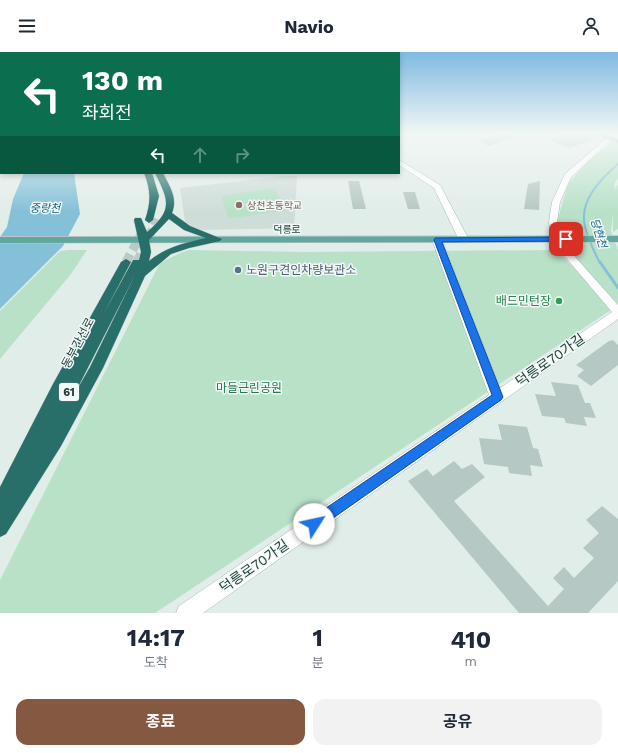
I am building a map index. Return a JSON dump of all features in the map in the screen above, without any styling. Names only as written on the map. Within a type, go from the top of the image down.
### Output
[{"type":"highway","points":[[144,240],[169,216],[170,200],[167,187],[154,174]]},
{"type":"highway","points":[[153,220],[156,198],[154,174]]},
{"type":"highway","points":[[0,528],[56,441],[96,368],[140,278],[146,256],[144,240],[138,220],[145,224],[153,224],[160,222],[169,216]]},
{"type":"highway","points":[[169,216],[192,230],[217,239]]},
{"type":"highway","points":[[140,278],[157,257],[191,244],[217,239]]},
{"type":"highway","name":"동부간선로","points":[[0,505],[58,388],[131,262],[0,522]]},
{"type":"main road","name":"덕릉로","points":[[0,240],[614,239]]},
{"type":"street","points":[[587,159],[568,176],[556,202],[553,222],[562,239],[564,251],[618,313]]},
{"type":"street","points":[[400,163],[437,187],[464,240]]},
{"type":"street","points":[[437,240],[497,397]]},
{"type":"street","name":"덕릉로70가길","points":[[186,613],[618,313]]},
{"type":"shaded area","name":"상천초등학교","points":[[284,176],[297,176],[294,228],[203,230],[190,226],[185,221],[180,188]]},
{"type":"green space","points":[[591,159],[618,159],[618,179],[615,182],[614,190],[618,184],[618,229],[613,232],[613,214],[611,231],[618,250],[618,306],[564,245],[557,222],[568,184]]},
{"type":"green space","points":[[274,188],[287,210],[229,219],[221,196]]},
{"type":"green space","points":[[87,250],[71,274],[0,359],[0,311],[60,251]]},
{"type":"green space","name":"마들근린공원","points":[[189,250],[305,252],[556,250],[614,308],[155,613],[0,613],[0,580],[160,263]]},
{"type":"water","name":"중랑천","points":[[24,174],[74,174],[80,214],[63,246],[0,309],[0,237],[7,227],[13,199]]},
{"type":"building","points":[[348,181],[359,181],[366,209],[353,209]]},
{"type":"building","points":[[540,181],[539,210],[524,209],[528,184]]},
{"type":"building","points":[[403,192],[415,192],[420,209],[408,209]]},
{"type":"building","points":[[613,340],[618,345],[618,365],[591,386],[577,376],[584,370],[576,365],[609,341]]},
{"type":"building","points":[[551,382],[578,385],[585,403],[590,403],[596,418],[584,417],[587,426],[566,423],[564,418],[542,416],[535,394],[556,396]]},
{"type":"building","points":[[498,424],[527,427],[533,448],[538,449],[543,467],[530,465],[532,476],[509,473],[508,467],[484,464],[479,438],[502,440]]},
{"type":"building","points":[[454,461],[462,469],[472,464],[485,477],[454,501],[548,606],[564,589],[553,578],[564,567],[574,578],[594,558],[583,548],[599,533],[586,520],[602,506],[618,519],[618,581],[588,613],[519,613],[408,481],[427,469],[433,476]]},
{"type":"waterway","name":"당현천","points":[[600,263],[585,227],[585,209],[587,201],[596,187],[618,164]]},
{"type":"waterway","name":"당현천","points":[[600,262],[618,288]]},
{"type":"tunnel","points":[[137,262],[157,219]]},
{"type":"tunnel","points":[[126,262],[144,229]]},
{"type":"place","name":"상천초등학교","points":[[239,205]]},
{"type":"place","name":"노원구견인차량보관소","points":[[238,270]]},
{"type":"place","name":"배드민턴장","points":[[559,301]]},
{"type":"route","points":[[314,524],[497,397],[437,240],[566,239]]}]
